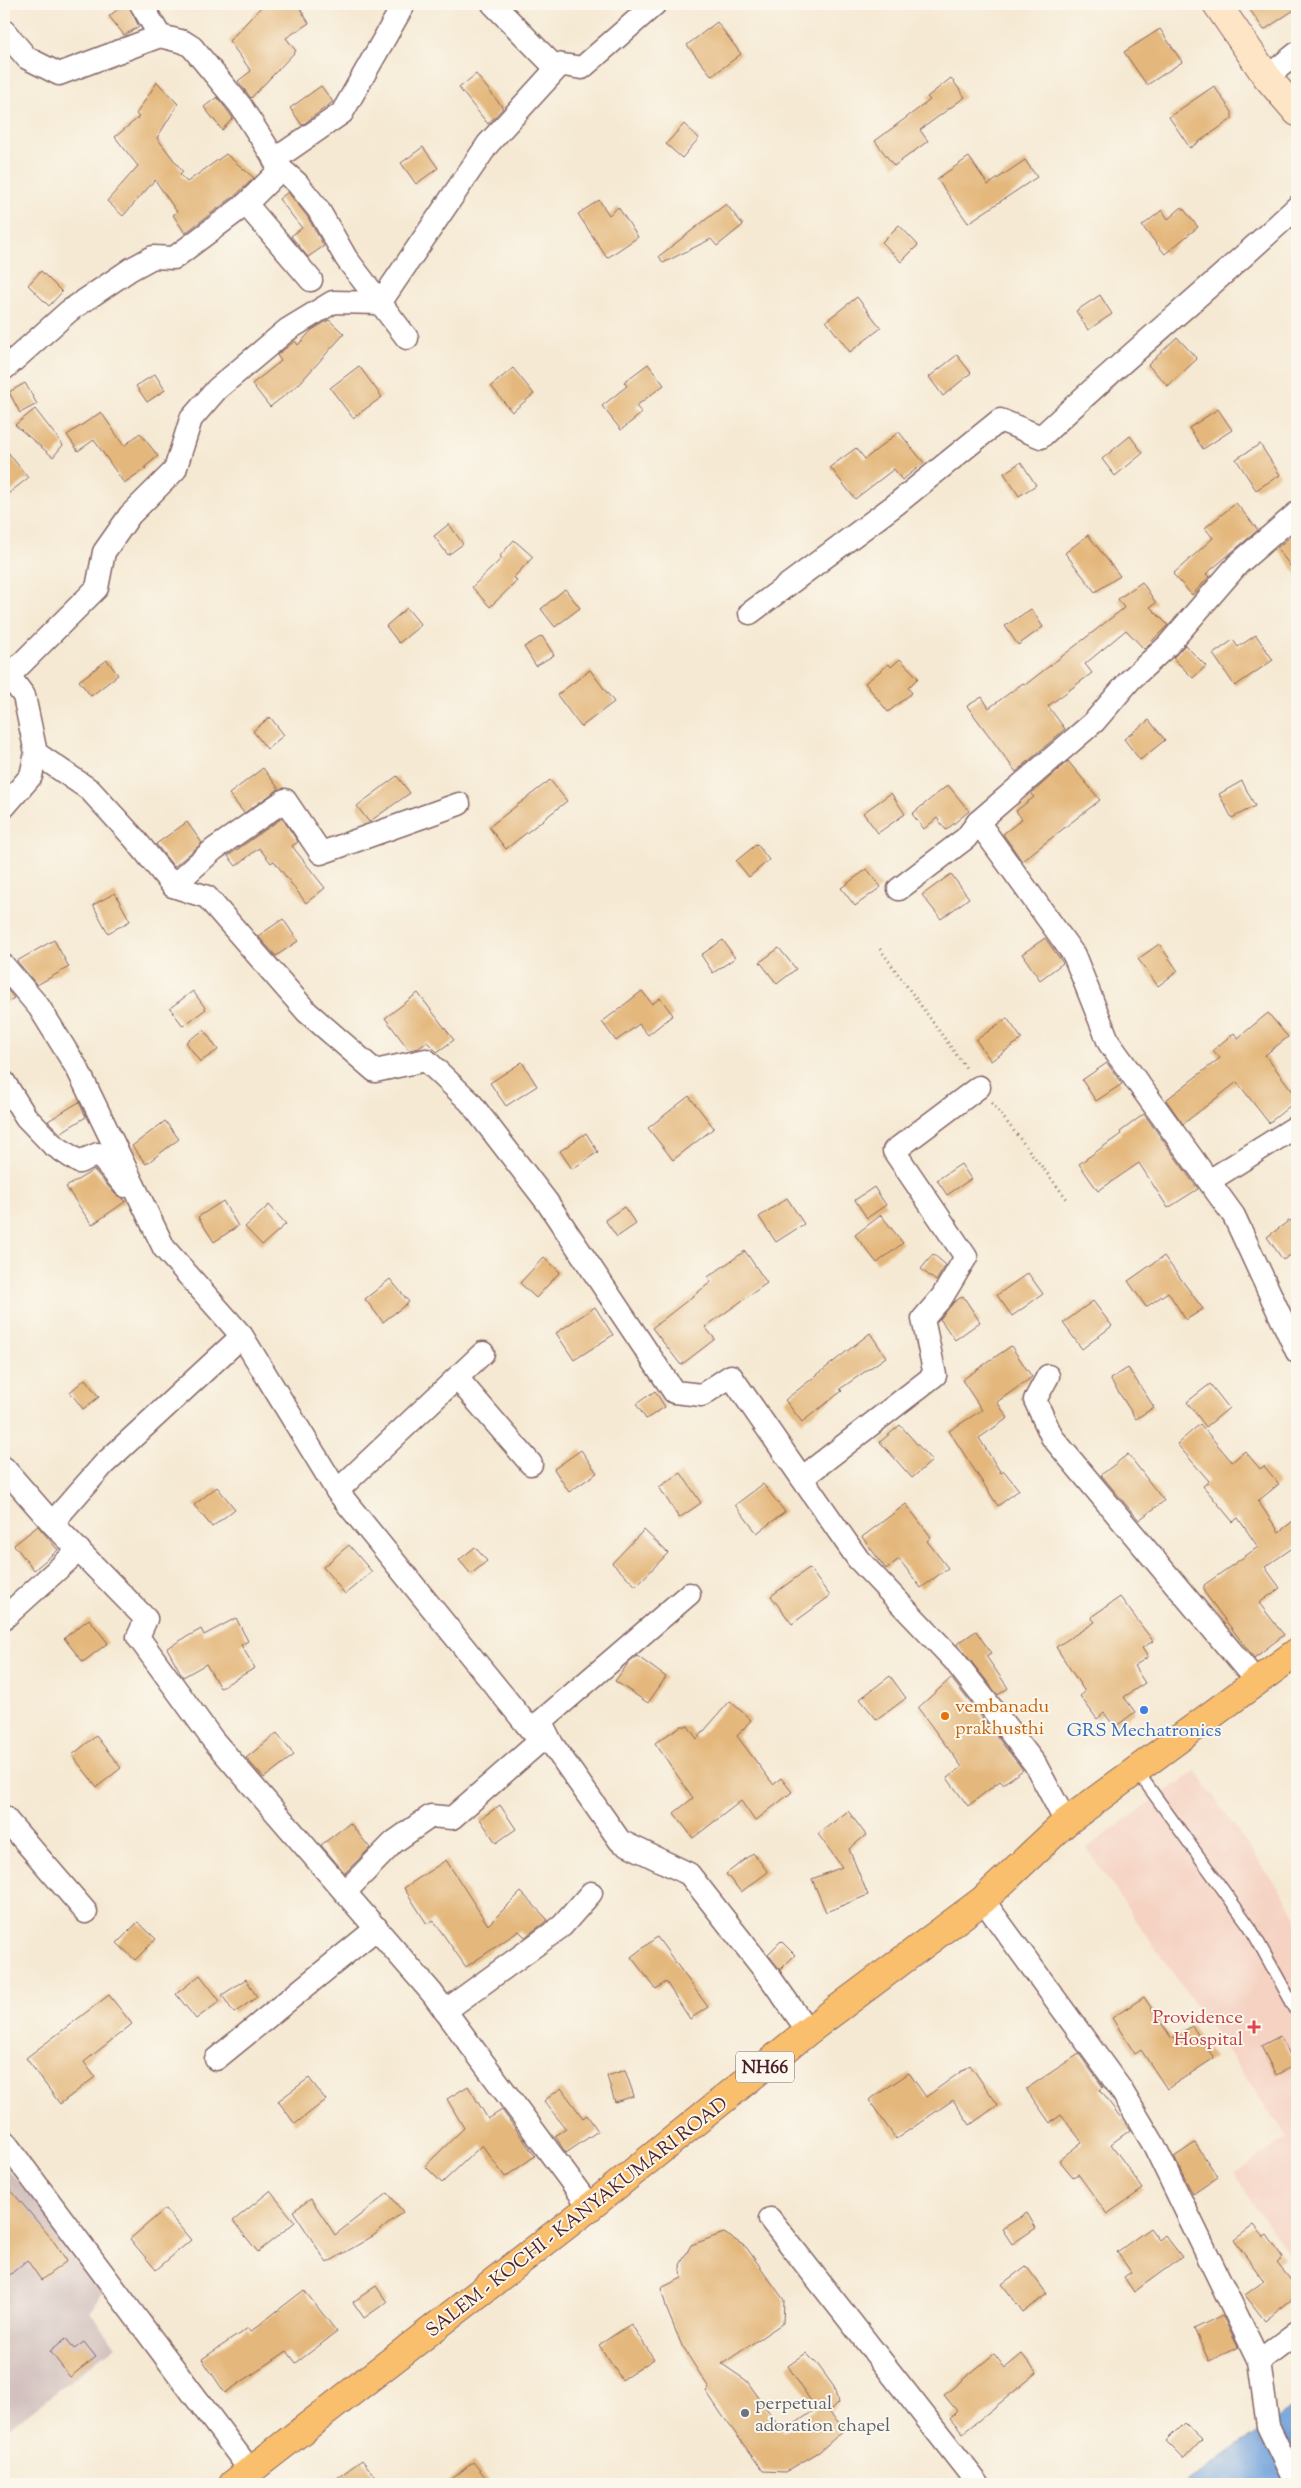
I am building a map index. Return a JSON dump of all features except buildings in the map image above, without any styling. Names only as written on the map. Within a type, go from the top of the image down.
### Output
[{"type":"highway","name":"SALEM - KOCHI - KANYAKUMARI ROAD","points":[[242,2477],[590,2207],[808,2031],[984,1900],[1066,1822],[1297,1652]]},
{"type":"street","points":[[141,4],[160,36]]},
{"type":"street","points":[[4,369],[69,310],[154,257],[174,258],[246,204],[278,164],[342,113],[404,4]]},
{"type":"street","points":[[493,4],[551,63],[582,68],[655,4]]},
{"type":"street","points":[[1217,4],[1266,77],[1297,112]]},
{"type":"street","points":[[4,31],[27,58],[58,74],[160,36],[192,47],[240,105],[278,164],[318,208],[346,258],[407,338]]},
{"type":"street","points":[[1266,77],[1297,53]]},
{"type":"street","points":[[380,303],[488,144],[560,64]]},
{"type":"street","points":[[246,204],[311,280]]},
{"type":"street","points":[[750,613],[896,505],[1000,420],[1041,437],[1108,374],[1155,336],[1297,207]]},
{"type":"street","points":[[4,807],[31,776],[36,753],[24,696],[6,672],[97,588],[104,552],[130,515],[175,470],[191,419],[217,389],[287,330],[333,302],[380,303]]},
{"type":"street","points":[[899,889],[966,838],[978,822],[1094,722],[1130,680],[1168,645],[1238,564],[1297,512]]},
{"type":"street","points":[[36,753],[90,790],[134,838],[173,886],[207,897],[307,1012],[375,1071],[426,1060],[470,1102],[547,1202],[674,1392],[702,1395],[731,1376],[858,1559],[954,1660],[1035,1764],[1066,1822]]},
{"type":"street","points":[[173,886],[213,850],[285,800],[320,852],[459,804]]},
{"type":"street","points":[[978,822],[1074,955],[1109,1043],[1234,1216],[1297,1352]]},
{"type":"street","points":[[4,966],[40,1007],[78,1070],[164,1248],[242,1336],[337,1491],[531,1730],[544,1729]]},
{"type":"street","points":[[4,1082],[26,1117],[52,1144],[79,1162],[98,1154],[146,1210]]},
{"type":"street","points":[[802,1478],[935,1375],[923,1319],[942,1296],[966,1257],[894,1151],[979,1087]]},
{"type":"street","points":[[1209,1181],[1297,1126]]},
{"type":"street","points":[[52,1523],[104,1464],[242,1336]]},
{"type":"street","points":[[337,1491],[483,1353]]},
{"type":"street","points":[[1048,1376],[1035,1400],[1052,1437],[1257,1682]]},
{"type":"street","points":[[457,1378],[531,1464]]},
{"type":"street","points":[[4,1468],[52,1523],[146,1618],[138,1636],[213,1740],[346,1891],[446,2011],[590,2207]]},
{"type":"street","points":[[4,1618],[80,1550]]},
{"type":"street","points":[[346,1891],[394,1842],[431,1816],[452,1818],[689,1594]]},
{"type":"street","points":[[544,1729],[620,1841],[689,1874],[808,2031]]},
{"type":"street","points":[[4,1817],[86,1912]]},
{"type":"street","points":[[446,2011],[562,1926],[591,1893]]},
{"type":"street","points":[[984,1900],[1120,2088],[1145,2128],[1259,2361],[1268,2426],[1296,2484]]},
{"type":"street","points":[[216,2059],[377,1928]]},
{"type":"street","points":[[4,2141],[242,2477]]},
{"type":"street","points":[[770,2220],[978,2484]]},
{"type":"street","points":[[1259,2361],[1297,2332]]},
{"type":"lane","points":[[1137,1771],[1250,1927],[1297,2012]]},
{"type":"shaded area","name":"Providence Hospital","points":[[1196,1771],[1297,1916],[1297,2266],[1234,2175],[1287,2137],[1086,1848]]},
{"type":"shaded area","points":[[4,2166],[55,2220],[103,2292],[90,2312],[116,2346],[4,2432]]},
{"type":"water","points":[[1297,2404],[1297,2484],[1184,2484]]},
{"type":"place","name":"GRS Mechatronics","points":[[1144,1710]]},
{"type":"place","name":"vembanadu prakhusthi","points":[[945,1716]]},
{"type":"place","name":"Providence Hospital","points":[[1254,2027]]},
{"type":"place","name":"perpetual adoration chapel","points":[[745,2413]]}]
